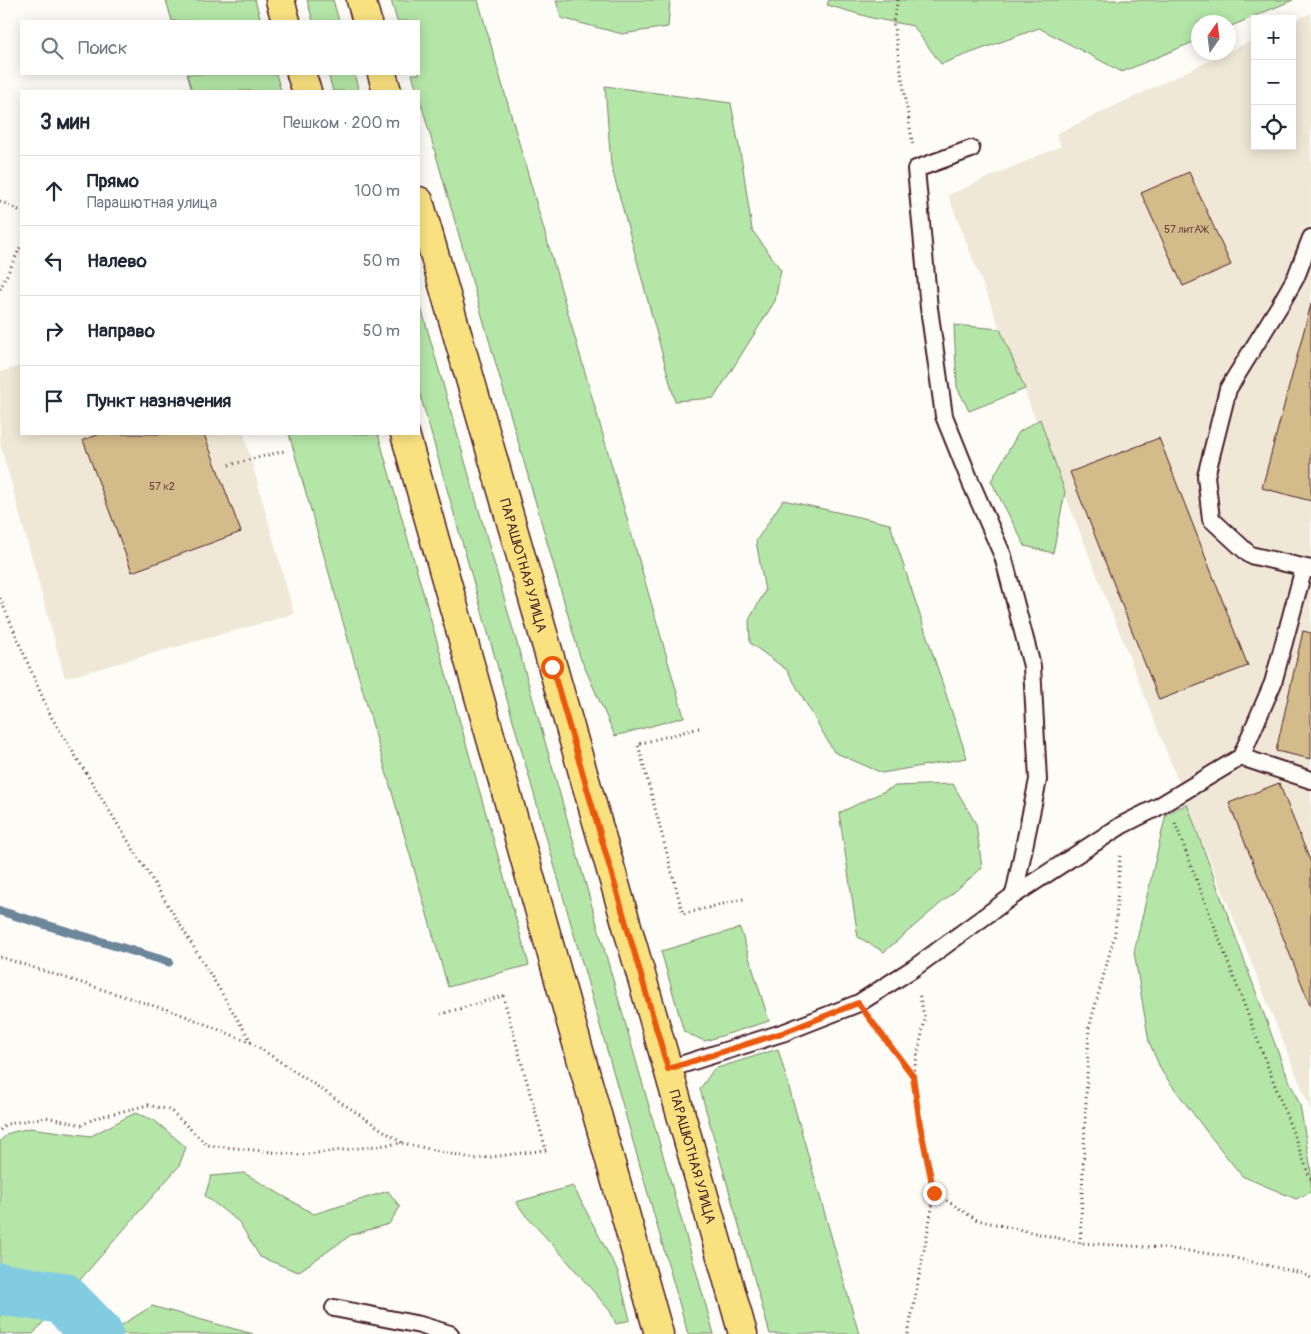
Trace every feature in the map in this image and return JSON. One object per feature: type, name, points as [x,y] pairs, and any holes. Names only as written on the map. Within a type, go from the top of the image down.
[{"type":"main road","points":[[280,0],[286,20]]},
{"type":"main road","points":[[361,0],[367,20]]},
{"type":"main road","points":[[302,75],[306,90]]},
{"type":"main road","points":[[382,75],[387,90]]},
{"type":"main road","name":"ПАРАШЮТНАЯ УЛИЦА","points":[[420,204],[743,1334]]},
{"type":"main road","points":[[405,435],[658,1334]]},
{"type":"lane","points":[[971,150],[916,169],[929,308],[944,416],[971,484],[1003,556],[1032,666],[1038,780],[1014,895]]},
{"type":"lane","points":[[668,1069],[785,1032],[858,1003],[914,968],[1014,895],[1122,825],[1241,757],[1273,683],[1308,568],[1250,554],[1211,519],[1206,476],[1228,390],[1296,277],[1311,238]]},
{"type":"lane","points":[[1241,757],[1311,780]]},
{"type":"lane","points":[[334,1308],[420,1325],[450,1334]]},
{"type":"path","points":[[898,0],[893,21],[916,169]]},
{"type":"path","points":[[0,201],[20,210]]},
{"type":"path","points":[[0,289],[20,248]]},
{"type":"path","points":[[229,465],[284,451]]},
{"type":"path","points":[[0,598],[50,715],[252,1043]]},
{"type":"path","points":[[700,728],[638,744],[683,914],[747,898]]},
{"type":"path","points":[[1167,801],[1311,1180]]},
{"type":"path","points":[[1080,1243],[1089,1028],[1115,934],[1122,825]]},
{"type":"path","points":[[0,957],[183,1015],[252,1043],[402,1143]]},
{"type":"path","points":[[908,1334],[934,1193],[920,1125],[913,1076],[925,1020],[914,968]]},
{"type":"path","points":[[0,1130],[7,1124],[46,1117],[82,1125],[95,1118],[148,1105],[170,1110],[207,1145],[300,1155],[402,1143],[475,1159],[546,1150],[503,996],[441,1014]]},
{"type":"path","points":[[858,1003],[913,1076]]},
{"type":"path","points":[[934,1193],[977,1220],[1080,1243],[1165,1248],[1226,1256],[1301,1273],[1311,1278]]},
{"type":"shaded area","points":[[1311,13],[1311,1111],[1182,791],[948,195],[1061,146],[1056,134],[1211,60],[1236,60],[1236,48],[1251,41],[1251,150],[1296,150],[1296,20]]},
{"type":"shaded area","points":[[20,366],[20,435],[244,435],[294,614],[65,678],[0,443],[0,372]]},
{"type":"green space","points":[[166,0],[255,0],[261,20],[172,20]]},
{"type":"green space","points":[[307,0],[333,0],[339,20],[313,20]]},
{"type":"green space","points":[[391,0],[478,0],[684,717],[615,736],[580,657],[420,99],[420,90],[417,90],[412,75],[420,75],[420,20],[397,20]]},
{"type":"green space","points":[[556,0],[670,0],[668,27],[622,34],[561,18]]},
{"type":"green space","points":[[829,0],[1293,0],[1257,15],[1251,15],[1251,18],[1236,24],[1236,15],[1191,15],[1191,43],[1122,72],[1039,28],[941,64],[913,26],[872,18],[827,5]]},
{"type":"green space","points":[[187,75],[276,75],[281,90],[192,90]]},
{"type":"green space","points":[[328,75],[354,75],[359,90],[333,90]]},
{"type":"green space","points":[[605,86],[731,103],[752,230],[781,270],[775,301],[714,398],[675,401],[611,165]]},
{"type":"green space","points":[[420,304],[714,1334],[688,1334],[420,395]]},
{"type":"green space","points":[[954,325],[1000,329],[1025,389],[969,411],[957,387]]},
{"type":"green space","points":[[1040,419],[1065,492],[1053,553],[1025,546],[991,481],[1019,432]]},
{"type":"green space","points":[[289,435],[378,435],[529,965],[448,987]]},
{"type":"green space","points":[[783,500],[890,524],[967,758],[882,773],[834,752],[787,670],[750,643],[749,620],[765,591],[756,541]]},
{"type":"green space","points":[[953,784],[976,824],[982,868],[884,952],[858,937],[839,813],[895,786]]},
{"type":"green space","points":[[1187,804],[1283,1066],[1300,1105],[1311,1169],[1311,1192],[1296,1199],[1242,1176],[1162,1072],[1149,1042],[1134,952],[1166,814]]},
{"type":"green space","points":[[740,928],[769,1021],[705,1041],[684,1032],[661,951]]},
{"type":"green space","points":[[778,1049],[859,1334],[770,1334],[700,1089],[714,1069]]},
{"type":"green space","points":[[135,1113],[154,1120],[186,1147],[179,1166],[33,1334],[0,1334],[0,1141],[9,1133],[30,1128],[91,1136]]},
{"type":"green space","points":[[244,1173],[314,1214],[388,1191],[400,1207],[389,1224],[351,1235],[298,1272],[260,1257],[239,1222],[205,1196],[211,1176]]},
{"type":"green space","points":[[573,1186],[618,1272],[630,1320],[616,1324],[610,1311],[526,1216],[516,1202]]},
{"type":"green space","points":[[152,1306],[253,1334],[111,1334],[115,1329]]},
{"type":"building","points":[[1189,172],[1231,265],[1183,286],[1141,193]]},
{"type":"building","points":[[1311,304],[1311,501],[1262,488]]},
{"type":"building","points":[[97,435],[204,435],[241,532],[132,572],[83,440]]},
{"type":"building","points":[[1159,438],[1248,666],[1159,700],[1070,472]]},
{"type":"building","points":[[1303,631],[1311,633],[1311,759],[1276,751]]},
{"type":"building","points":[[1279,783],[1311,863],[1311,1007],[1229,803]]},
{"type":"waterway","points":[[0,911],[169,962]]},
{"type":"waterway","points":[[0,1289],[62,1298],[97,1334]]},
{"type":"route","points":[[552,667],[668,1069],[785,1032],[858,1003],[913,1076],[920,1125],[934,1193]]}]
